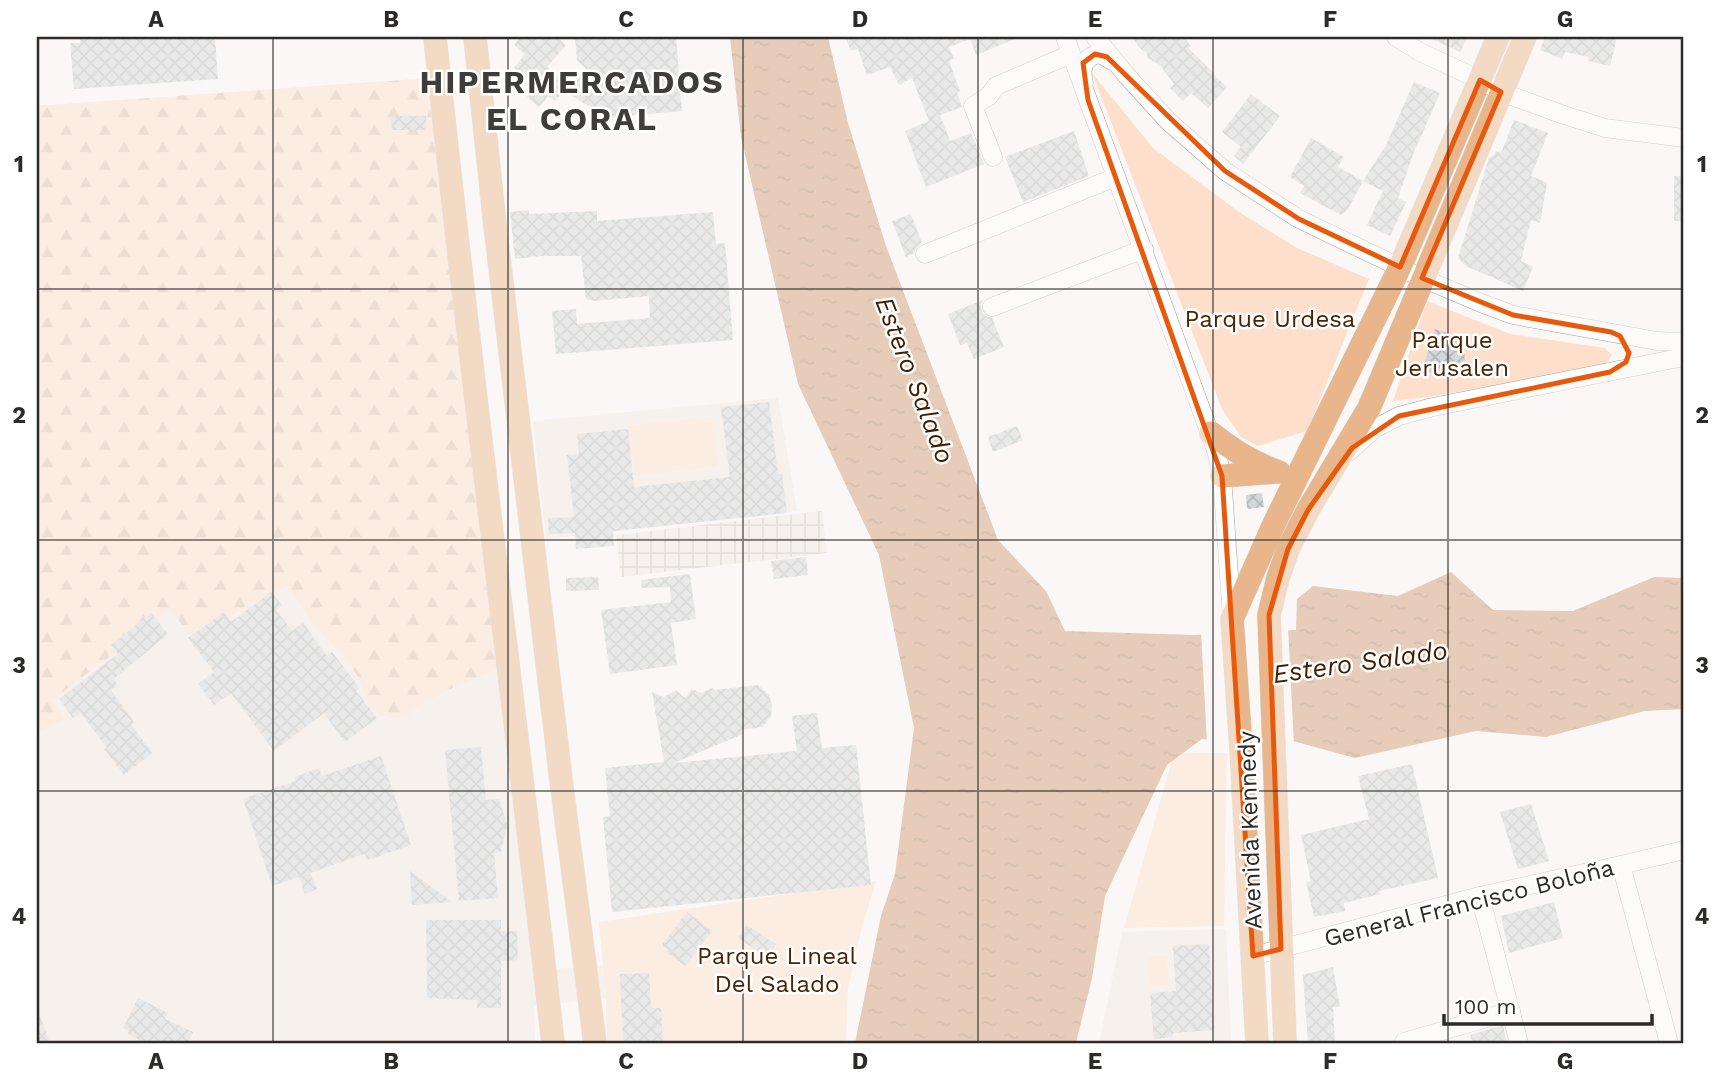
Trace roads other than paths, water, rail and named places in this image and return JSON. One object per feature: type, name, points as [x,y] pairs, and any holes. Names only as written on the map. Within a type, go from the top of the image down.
[{"type":"main road","points":[[435,37],[553,1043]]},
{"type":"main road","points":[[475,37],[561,780],[595,1043]]},
{"type":"main road","points":[[1232,622],[1269,534],[1289,473],[1400,267],[1498,37]]},
{"type":"main road","name":"Avenida Kennedy","points":[[1285,1043],[1269,615],[1288,549],[1369,408],[1525,37]]},
{"type":"main road","points":[[1211,433],[1242,456],[1262,466],[1289,473]]},
{"type":"main road","points":[[1222,476],[1289,473]]},
{"type":"main road","name":"Avenida Kennedy","points":[[1232,622],[1257,1043]]},
{"type":"street","points":[[1095,37],[1168,121],[1225,171],[1299,219],[1422,278],[1513,315],[1657,341],[1684,342]]},
{"type":"street","points":[[1396,37],[1420,52],[1501,92],[1605,128],[1684,138]]},
{"type":"street","points":[[993,157],[973,106],[989,96],[996,86],[1068,45],[1211,433],[1222,476],[1232,622]]},
{"type":"street","points":[[1088,100],[1082,78],[1083,63],[1089,57],[1100,54],[1117,64]]},
{"type":"street","points":[[925,254],[1116,177]]},
{"type":"street","points":[[992,307],[1144,250]]},
{"type":"street","points":[[1610,372],[1619,369],[1626,362],[1629,353],[1627,344],[1620,336],[1611,332]]},
{"type":"street","points":[[1331,474],[1352,448],[1374,429],[1399,416],[1684,357]]},
{"type":"street","name":"General Francisco Boloña","points":[[1253,956],[1480,896],[1684,849]]},
{"type":"street","points":[[1621,865],[1669,1043]]},
{"type":"street","points":[[1480,896],[1519,1043]]},
{"type":"street","points":[[1404,1041],[1510,1011]]},
{"type":"water","name":"Estero Salado","points":[[730,37],[828,37],[848,123],[886,246],[998,540],[1046,591],[1065,631],[1194,635],[1296,630],[1297,599],[1313,586],[1398,596],[1451,572],[1493,610],[1573,611],[1654,577],[1684,578],[1684,709],[1645,711],[1546,737],[1476,731],[1355,758],[1293,741],[1202,739],[1167,765],[1105,896],[1092,978],[1076,1043],[855,1043],[881,916],[895,874],[914,728],[879,555],[798,384],[741,137]]},
{"type":"district","name":"HIPERMERCADOS EL CORAL","points":[[572,100]]},
{"type":"park label","name":"Parque Urdesa","points":[[1270,319]]},
{"type":"park label","name":"Parque Jerusalen","points":[[1452,354]]},
{"type":"park label","name":"Parque Lineal Del Salado","points":[[777,970]]}]
